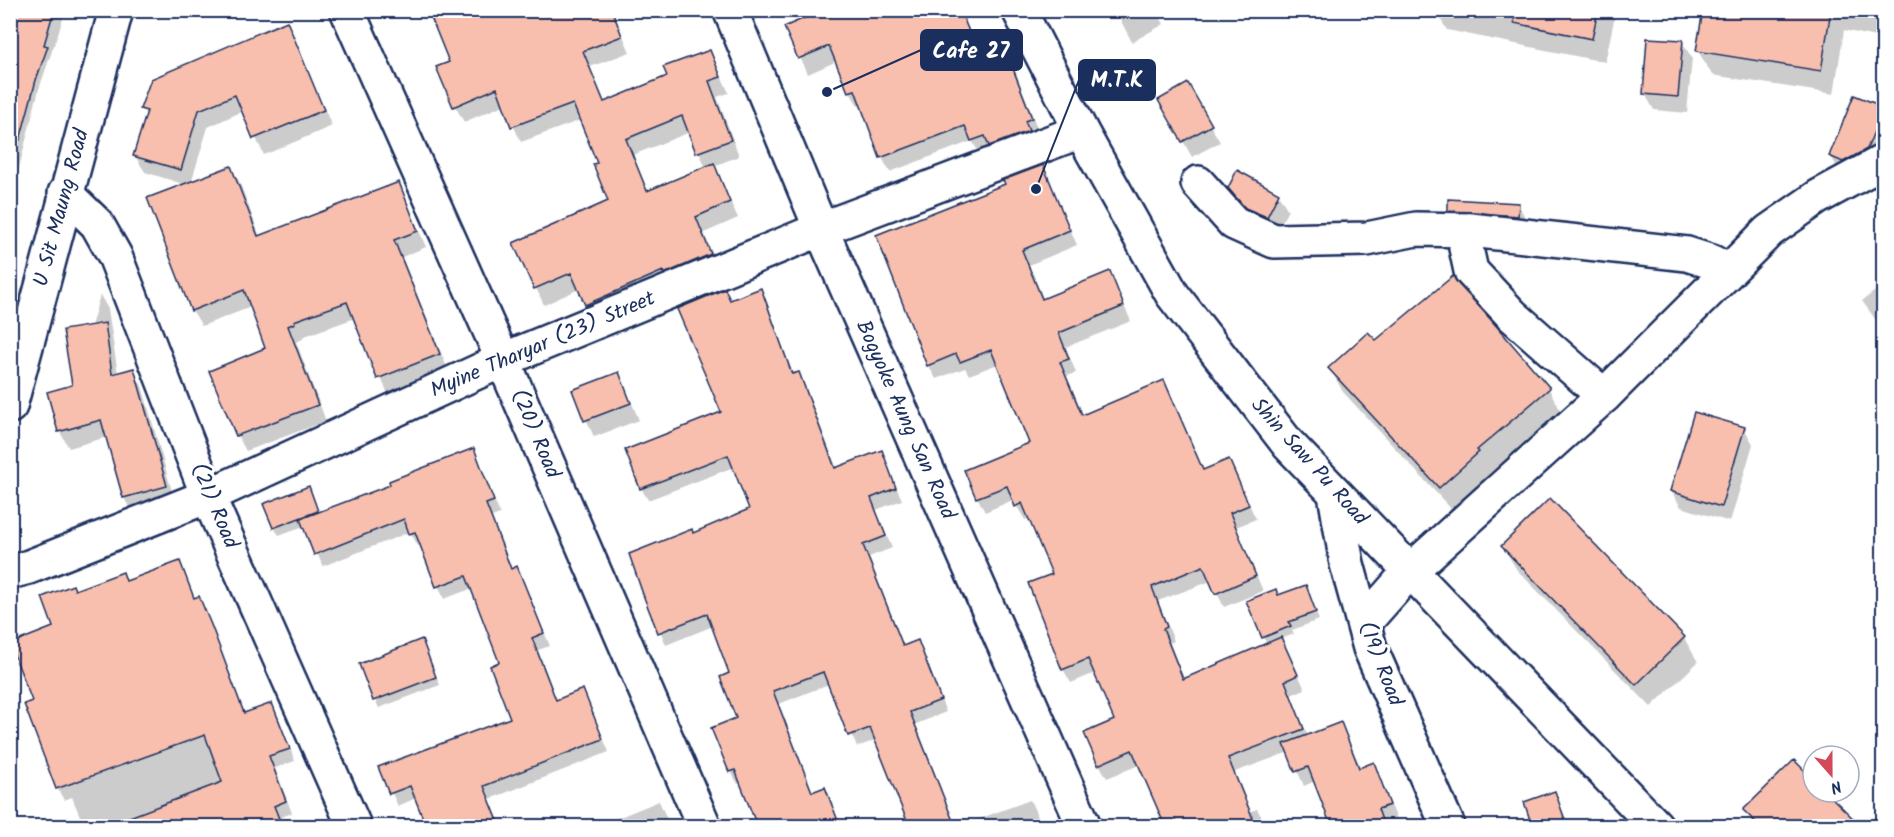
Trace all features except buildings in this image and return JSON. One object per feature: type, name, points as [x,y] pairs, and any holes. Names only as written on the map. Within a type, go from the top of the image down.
[{"type":"street","name":"U Sit Maung Road","points":[[10,406],[116,10]]},
{"type":"street","name":"(20) Road","points":[[347,10],[503,360],[704,826]]},
{"type":"street","name":"Bogyoke Aung San Road","points":[[730,10],[820,229],[1084,826]]},
{"type":"street","name":"Shin Saw Pu Road","points":[[1019,10],[1081,131],[1172,294],[1288,444],[1656,826]]},
{"type":"street","name":"Myine Tharyar (23) Street","points":[[10,572],[29,567],[208,496],[503,360],[820,229],[1081,131]]},
{"type":"street","points":[[1364,623],[1409,572],[1604,396],[1769,231],[1818,197],[1884,161]]},
{"type":"street","points":[[1198,183],[1234,223],[1274,241],[1367,239],[1416,229],[1470,230],[1687,254],[1712,262],[1727,272]]},
{"type":"street","name":"(21) Road","points":[[65,194],[97,224],[116,256],[208,496],[354,826]]},
{"type":"street","points":[[1470,230],[1466,248],[1471,271],[1512,315],[1604,396]]},
{"type":"street","name":"(19) Road","points":[[1335,494],[1347,564],[1370,648],[1448,826]]},
{"type":"place","name":"Cafe 27","points":[[827,92]]},
{"type":"place","name":"M.T.K","points":[[1036,189]]}]
